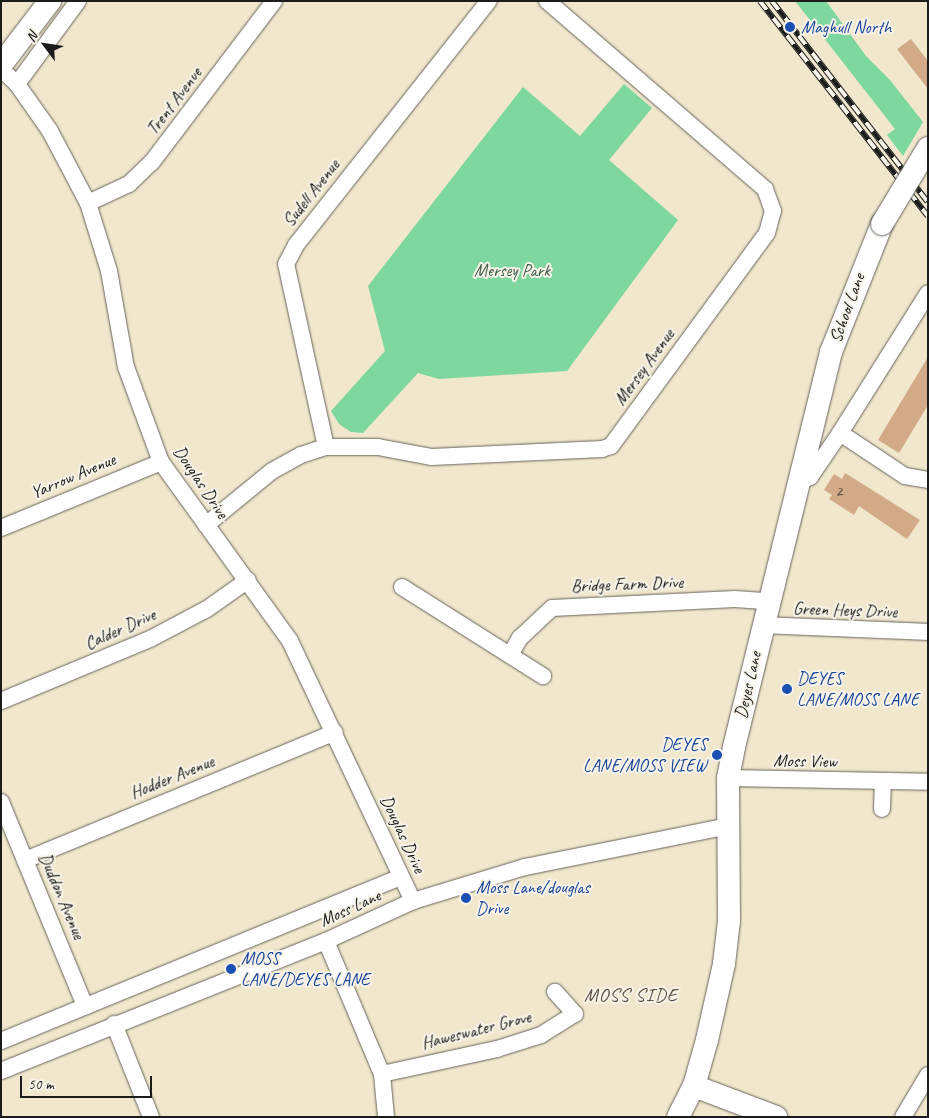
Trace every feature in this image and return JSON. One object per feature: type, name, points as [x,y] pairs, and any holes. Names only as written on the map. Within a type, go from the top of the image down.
[{"type":"street","points":[[1,67],[50,1]]},
{"type":"street","points":[[17,84],[78,1]]},
{"type":"street","name":"Trent Avenue","points":[[88,203],[129,184],[152,162],[274,1]]},
{"type":"street","name":"Sudell Avenue","points":[[326,447],[286,264],[296,245],[489,1]]},
{"type":"street","name":"Mersey Avenue","points":[[206,526],[272,471],[300,455],[326,447],[378,447],[432,457],[602,449],[611,446],[772,224],[773,211],[765,189],[547,1]]},
{"type":"street","name":"Douglas Drive","points":[[1,67],[17,84],[50,131],[88,203],[109,271],[130,382],[161,462],[206,526],[248,580],[290,641],[335,732],[413,901]]},
{"type":"street","name":"School Lane","points":[[798,482],[831,352],[882,224],[928,148]]},
{"type":"street","points":[[798,482],[810,477],[840,433],[928,293]]},
{"type":"street","points":[[840,433],[905,476],[928,480]]},
{"type":"street","name":"Yarrow Avenue","points":[[1,528],[161,462]]},
{"type":"street","name":"Deyes Lane","points":[[678,1117],[694,1086],[724,964],[729,921],[728,778],[767,601],[798,482]]},
{"type":"street","name":"Calder Drive","points":[[1,702],[164,632],[248,580]]},
{"type":"street","points":[[402,587],[543,676]]},
{"type":"street","name":"Bridge Farm Drive","points":[[510,655],[520,638],[552,608],[735,599],[767,601]]},
{"type":"street","name":"Green Heys Drive","points":[[762,625],[928,632]]},
{"type":"street","name":"Hodder Avenue","points":[[25,860],[335,732]]},
{"type":"street","name":"Moss View","points":[[728,778],[928,782]]},
{"type":"street","points":[[882,782],[882,809]]},
{"type":"street","name":"Duddon Avenue","points":[[1,802],[86,1006]]},
{"type":"street","name":"Moss Lane","points":[[1,1071],[114,1024],[326,941],[413,901],[525,867],[729,826]]},
{"type":"street","points":[[1,1041],[400,876]]},
{"type":"street","points":[[326,941],[382,1074],[386,1117]]},
{"type":"street","name":"Haweswater Grove","points":[[382,1074],[497,1049],[541,1035],[575,1014],[555,992]]},
{"type":"street","points":[[114,1024],[151,1117]]},
{"type":"street","points":[[903,1117],[928,1075]]},
{"type":"street","points":[[694,1086],[776,1117]]},
{"type":"green space","points":[[795,1],[826,1],[866,56],[890,80],[923,122],[903,156],[887,135],[895,129]]},
{"type":"green space","name":"Mersey Park","points":[[624,84],[652,108],[609,160],[678,220],[567,371],[439,379],[418,373],[363,433],[351,432],[339,424],[331,411],[385,351],[368,286],[523,87],[580,136]]},
{"type":"building","points":[[911,39],[928,61],[928,89],[897,49]]},
{"type":"building","points":[[928,357],[928,405],[899,453],[878,440]]},
{"type":"building","points":[[845,473],[920,520],[907,539],[859,506],[854,515],[829,499],[832,495],[824,490],[834,474],[842,479]]},
{"type":"railway","points":[[760,1],[928,216]]},
{"type":"railway","points":[[772,1],[928,202]]},
{"type":"place","name":"Maghull North","points":[[790,27]]},
{"type":"place","name":"DEYES LANE/MOSS LANE","points":[[787,689]]},
{"type":"place","name":"DEYES LANE/MOSS VIEW","points":[[717,755]]},
{"type":"place","name":"Moss Lane/douglas Drive","points":[[466,898]]},
{"type":"place","name":"MOSS LANE/DEYES LANE","points":[[231,969]]},
{"type":"district","name":"MOSS SIDE","points":[[631,996]]}]
